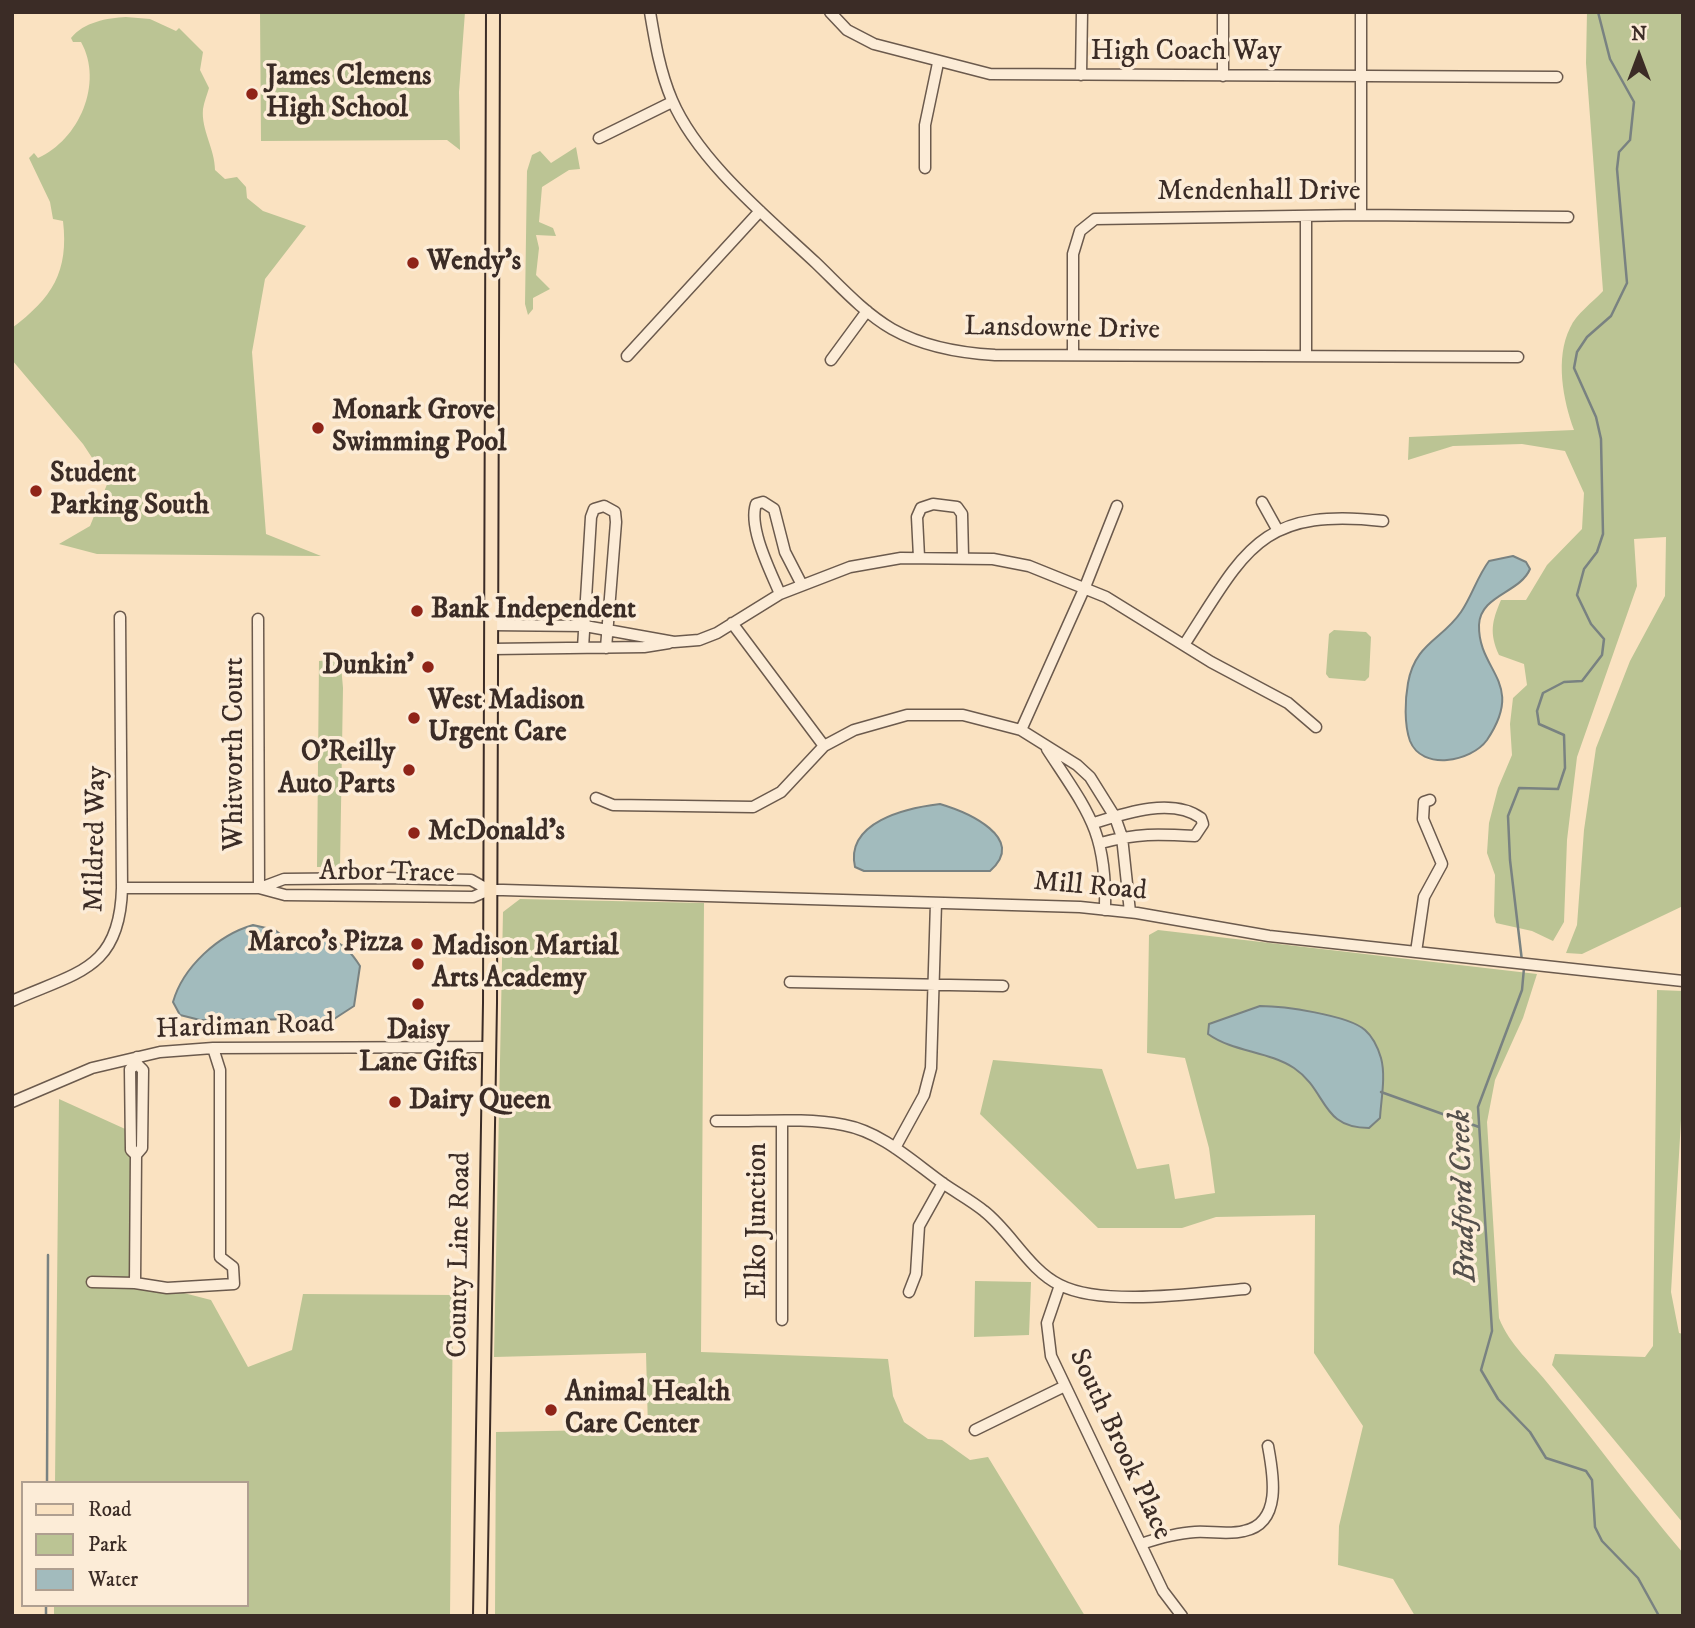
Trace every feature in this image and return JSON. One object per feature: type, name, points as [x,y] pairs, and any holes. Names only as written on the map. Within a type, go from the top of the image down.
[{"type":"main road","name":"County Line Road","points":[[480,1616],[489,1047],[493,12]]},
{"type":"street","name":"Lansdowne Drive","points":[[650,12],[659,60],[672,102],[704,149],[760,211],[867,311],[893,329],[944,349],[995,355],[1518,357]]},
{"type":"street","name":"High Coach Way","points":[[830,12],[847,30],[874,44],[938,63],[989,74],[1557,77]]},
{"type":"street","points":[[1081,75],[1082,12]]},
{"type":"street","points":[[1361,215],[1362,12]]},
{"type":"street","points":[[1223,15],[1223,76]]},
{"type":"street","points":[[925,168],[925,125],[938,63]]},
{"type":"street","points":[[599,138],[672,102]]},
{"type":"street","points":[[627,356],[760,211]]},
{"type":"street","name":"Mendenhall Drive","points":[[1073,355],[1073,254],[1080,231],[1095,219],[1361,215],[1568,217]]},
{"type":"street","points":[[1306,216],[1306,356]]},
{"type":"street","points":[[831,360],[867,311]]},
{"type":"street","points":[[780,594],[763,554],[753,512],[756,504],[763,502],[774,509],[785,552],[802,585]]},
{"type":"street","points":[[1262,502],[1278,529]]},
{"type":"street","points":[[919,557],[917,517],[921,508],[933,504],[957,507],[962,514],[962,557]]},
{"type":"street","points":[[583,648],[591,517],[594,509],[604,506],[615,512],[617,522],[606,648]]},
{"type":"street","points":[[1021,730],[1085,587],[1117,506]]},
{"type":"street","points":[[1184,645],[1245,553],[1278,529],[1316,519],[1383,521]]},
{"type":"street","points":[[492,649],[644,648],[699,640],[780,594],[850,567],[919,557],[962,557],[1029,566],[1085,587],[1137,613],[1184,645],[1288,703],[1316,727]]},
{"type":"street","name":"Mildred Way","points":[[12,1001],[82,970],[110,947],[121,911],[120,617]]},
{"type":"street","name":"Whitworth Court","points":[[258,619],[259,888]]},
{"type":"street","points":[[732,623],[824,746]]},
{"type":"street","points":[[492,625],[585,626],[674,642]]},
{"type":"street","points":[[596,798],[612,805],[753,807],[780,792],[824,746],[864,726],[931,712],[962,715],[1021,730],[1077,765],[1090,777],[1115,817],[1122,837],[1130,912]]},
{"type":"street","points":[[1045,746],[1094,823],[1101,843],[1105,910]]},
{"type":"street","points":[[1416,952],[1424,897],[1442,864],[1423,818],[1424,802],[1430,800]]},
{"type":"street","points":[[1094,823],[1143,810],[1169,809],[1196,815],[1203,824],[1195,836],[1160,832],[1101,843]]},
{"type":"street","name":"Arbor Trace","points":[[259,888],[284,879],[386,878],[471,880],[489,890]]},
{"type":"street","name":"Arbor Trace","points":[[122,888],[259,888],[285,895],[473,897],[489,890]]},
{"type":"street","name":"Mill Road","points":[[489,890],[1105,910],[1269,936],[1683,981]]},
{"type":"street","points":[[895,1148],[927,1085],[932,1055],[936,903]]},
{"type":"street","points":[[790,982],[1003,986]]},
{"type":"street","name":"Hardiman Road","points":[[12,1102],[92,1068],[213,1048],[489,1047]]},
{"type":"street","points":[[92,1282],[135,1283],[167,1288],[234,1284],[233,1267],[220,1257],[220,1070],[213,1048]]},
{"type":"street","points":[[220,1070],[229,1048]]},
{"type":"street","points":[[135,1283],[136,1155],[131,1150],[130,1069],[137,1060]]},
{"type":"street","points":[[716,1121],[846,1125],[873,1134],[984,1211],[1039,1269],[1060,1285],[1088,1293],[1117,1295],[1171,1296],[1245,1289]]},
{"type":"street","name":"Elko Junction","points":[[782,1122],[782,1320]]},
{"type":"street","points":[[909,1292],[916,1274],[919,1226],[943,1183]]},
{"type":"street","name":"South Brook Place","points":[[1060,1285],[1047,1323],[1047,1340],[1065,1386],[1163,1591],[1182,1616]]},
{"type":"street","points":[[975,1430],[1065,1386]]},
{"type":"street","points":[[1141,1544],[1191,1532],[1245,1531],[1256,1526],[1270,1507],[1273,1495],[1268,1446]]},
{"type":"green space","points":[[260,12],[465,12],[459,92],[460,150],[447,140],[261,141]]},
{"type":"green space","points":[[1587,12],[1683,12],[1683,906],[1582,954],[1566,953],[1577,925],[1584,830],[1596,748],[1630,661],[1665,596],[1666,537],[1634,539],[1637,586],[1577,757],[1567,840],[1564,922],[1553,941],[1532,931],[1496,923],[1494,916],[1495,875],[1487,853],[1489,823],[1498,788],[1512,755],[1510,724],[1513,698],[1527,685],[1524,664],[1499,655],[1493,627],[1501,600],[1526,600],[1547,565],[1582,529],[1584,493],[1565,451],[1522,444],[1453,446],[1408,460],[1409,437],[1574,430],[1562,379],[1565,340],[1580,313],[1603,291],[1586,63]]},
{"type":"green space","points":[[126,17],[150,19],[176,31],[179,28],[203,52],[200,70],[209,88],[203,106],[203,117],[215,170],[225,179],[237,177],[246,187],[247,198],[263,211],[306,226],[265,279],[252,352],[266,534],[321,556],[97,554],[59,544],[90,526],[108,482],[83,444],[12,360],[12,328],[38,306],[47,294],[55,282],[63,255],[63,221],[53,219],[50,202],[29,158],[34,153],[38,158],[53,150],[76,124],[84,109],[90,75],[87,58],[81,42],[73,42],[71,38],[89,25]]},
{"type":"green space","points":[[576,147],[580,169],[569,170],[542,187],[539,222],[553,228],[556,236],[536,235],[539,248],[536,275],[550,289],[533,298],[533,309],[528,315],[525,304],[527,171],[532,155],[540,151],[551,163]]},
{"type":"green space","points":[[1334,630],[1366,632],[1371,637],[1369,677],[1365,681],[1329,678],[1326,674],[1329,634]]},
{"type":"green space","points":[[330,660],[341,665],[343,688],[340,867],[317,867],[319,661]]},
{"type":"green space","points":[[520,899],[704,903],[701,1352],[888,1359],[893,1396],[904,1422],[928,1439],[942,1440],[970,1460],[988,1457],[1085,1616],[495,1616],[496,1432],[648,1429],[646,1353],[494,1357],[503,912]]},
{"type":"green space","points":[[1158,930],[1537,974],[1523,1018],[1495,1080],[1487,1122],[1499,1318],[1515,1346],[1683,1553],[1683,1616],[1415,1616],[1393,1579],[1338,1565],[1339,1526],[1363,1426],[1314,1353],[1315,1215],[1216,1217],[1182,1228],[1098,1228],[980,1114],[993,1060],[1102,1069],[1137,1169],[1169,1164],[1175,1199],[1215,1193],[1209,1148],[1185,1058],[1147,1053],[1149,935]]},
{"type":"green space","points":[[1657,990],[1683,991],[1683,1086],[1671,1292],[1679,1333],[1683,1334],[1683,1523],[1552,1365],[1555,1354],[1645,1357],[1653,1346]]},
{"type":"green space","points":[[59,1099],[134,1133],[137,1281],[211,1300],[248,1367],[292,1350],[303,1294],[453,1295],[450,1616],[54,1616],[54,1607],[248,1607],[248,1481],[55,1481]]},
{"type":"green space","points":[[975,1281],[1031,1282],[1029,1335],[974,1337]]},
{"type":"water","points":[[1513,556],[1526,562],[1530,569],[1518,584],[1486,607],[1479,625],[1485,655],[1501,691],[1502,704],[1498,720],[1487,740],[1470,754],[1447,760],[1425,757],[1410,741],[1407,727],[1406,697],[1412,670],[1423,650],[1461,612],[1489,561]]},
{"type":"water","points":[[940,804],[978,820],[998,837],[1002,848],[1000,859],[990,871],[864,871],[855,867],[854,852],[859,839],[869,828],[896,814]]},
{"type":"water","points":[[253,925],[275,930],[300,950],[327,940],[341,945],[360,966],[354,1006],[334,1019],[200,1020],[180,1015],[173,1002],[193,965],[227,936]]},
{"type":"water","points":[[1260,1006],[1330,1016],[1365,1030],[1381,1058],[1383,1080],[1380,1118],[1369,1128],[1341,1122],[1326,1107],[1305,1077],[1294,1068],[1273,1058],[1228,1045],[1208,1034],[1209,1024]]},
{"type":"waterway","name":"Bradford Creek","points":[[1522,961],[1510,860],[1508,816],[1519,788],[1558,789],[1565,768],[1564,735],[1539,724],[1537,711],[1543,693],[1564,682],[1582,681],[1602,655],[1604,639],[1591,624],[1577,595],[1584,569],[1597,552],[1603,534],[1601,439],[1596,417],[1574,368],[1577,352],[1587,337],[1611,316],[1627,283],[1617,169],[1619,152],[1630,140],[1634,102],[1610,59],[1598,12]]},
{"type":"waterway","name":"Bradford Creek","points":[[1524,968],[1522,990],[1478,1107],[1492,1331],[1481,1370],[1498,1399],[1530,1432],[1546,1458],[1586,1471],[1592,1480],[1595,1527],[1602,1541],[1638,1578],[1659,1616]]},
{"type":"waterway","points":[[1381,1092],[1479,1127]]},
{"type":"waterway","points":[[47,1481],[48,1255]]},
{"type":"waterway","points":[[46,1607],[46,1616]]},
{"type":"place","name":"James Clemens High School","points":[[252,94]]},
{"type":"place","name":"Wendy's","points":[[413,263]]},
{"type":"place","name":"Monark Grove Swimming Pool","points":[[318,428]]},
{"type":"place","name":"Student Parking South","points":[[36,491]]},
{"type":"place","name":"Bank Independent","points":[[417,611]]},
{"type":"place","name":"Dunkin'","points":[[428,667]]},
{"type":"place","name":"West Madison Urgent Care","points":[[414,718]]},
{"type":"place","name":"O'Reilly Auto Parts","points":[[409,770]]},
{"type":"place","name":"McDonald's","points":[[414,833]]},
{"type":"place","name":"Marco's Pizza","points":[[417,944]]},
{"type":"place","name":"Madison Martial Arts Academy","points":[[418,964]]},
{"type":"place","name":"Daisy Lane Gifts","points":[[418,1004]]},
{"type":"place","name":"Dairy Queen","points":[[395,1102]]},
{"type":"place","name":"Animal Health Care Center","points":[[551,1410]]}]
